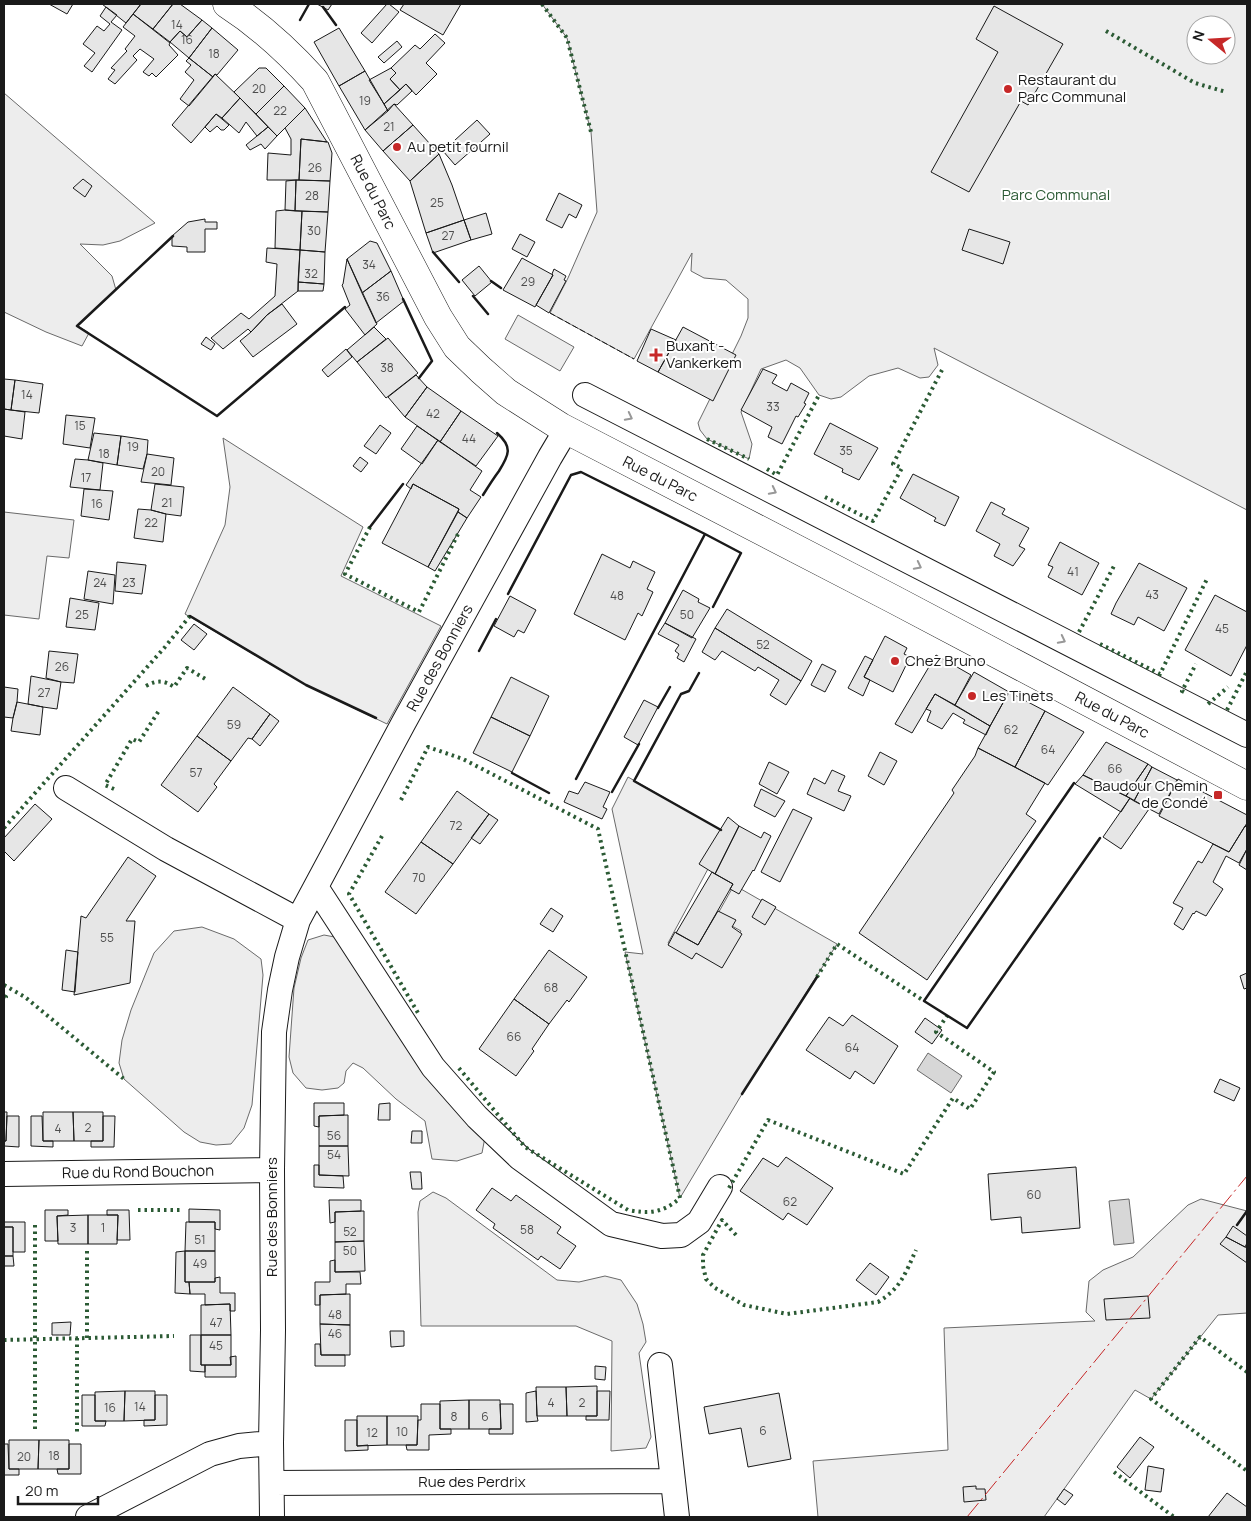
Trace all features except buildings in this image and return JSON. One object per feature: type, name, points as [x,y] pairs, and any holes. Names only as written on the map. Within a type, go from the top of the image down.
[{"type":"street","name":"Rue du Parc","points":[[227,4],[274,38],[315,81],[438,317],[457,347],[506,392],[566,430],[893,599],[1247,786]]},
{"type":"street","points":[[585,395],[1247,735]]},
{"type":"street","name":"Rue des Bonniers","points":[[272,1517],[274,1032],[280,990],[298,920],[545,465],[566,430]]},
{"type":"street","points":[[66,788],[166,849],[298,920]]},
{"type":"street","points":[[316,887],[432,1067],[478,1117],[520,1158],[611,1224],[662,1236],[681,1235],[699,1222],[720,1187]]},
{"type":"street","name":"Rue du Rond Bouchon","points":[[4,1174],[272,1170]]},
{"type":"street","points":[[660,1365],[677,1517]]},
{"type":"street","points":[[88,1517],[210,1454],[239,1446],[271,1443]]},
{"type":"street","name":"Rue des Perdrix","points":[[272,1483],[673,1482]]},
{"type":"shaded area","name":"Parc Communal","points":[[542,4],[1247,4],[1247,510],[934,348],[938,365],[929,377],[920,378],[898,368],[869,376],[841,397],[831,399],[819,395],[800,368],[786,360],[761,369],[741,412],[752,444],[749,459],[707,439],[700,430],[698,423],[748,318],[748,299],[726,280],[704,278],[691,271],[692,253],[634,359],[550,313],[568,278],[597,212],[591,132],[567,38]]},
{"type":"shaded area","points":[[4,93],[155,223],[120,241],[103,245],[80,244],[112,276],[116,290],[78,326],[89,333],[82,346],[46,332],[4,312]]},
{"type":"shaded area","points":[[518,315],[574,347],[560,371],[505,339]]},
{"type":"shaded area","points":[[223,438],[363,527],[341,576],[441,626],[387,724],[306,685],[185,614],[225,525],[230,487]]},
{"type":"shaded area","points":[[4,512],[74,520],[69,558],[47,556],[39,619],[4,615]]},
{"type":"shaded area","points":[[628,777],[721,830],[709,867],[668,943],[692,957],[695,952],[721,966],[741,931],[716,917],[734,885],[837,944],[742,1094],[680,1198],[625,952],[643,954],[612,809]]},
{"type":"shaded area","points":[[202,927],[234,939],[261,959],[263,975],[252,1105],[244,1128],[231,1144],[216,1145],[200,1142],[184,1132],[124,1079],[119,1063],[122,1040],[131,1010],[154,953],[174,931]]},
{"type":"shaded area","points":[[324,935],[340,938],[485,1137],[482,1153],[457,1161],[432,1159],[425,1121],[396,1099],[363,1068],[353,1063],[346,1071],[344,1083],[338,1088],[322,1090],[306,1088],[293,1073],[289,1057],[294,988],[301,958],[308,940]]},
{"type":"shaded area","points":[[928,1053],[962,1076],[951,1093],[917,1070]]},
{"type":"shaded area","points":[[433,1192],[446,1198],[557,1280],[579,1282],[605,1276],[621,1280],[637,1304],[646,1342],[639,1353],[651,1437],[646,1448],[611,1451],[612,1341],[576,1326],[421,1326],[418,1212],[420,1201]]},
{"type":"shaded area","points":[[1129,1199],[1134,1243],[1114,1245],[1109,1201]]},
{"type":"shaded area","points":[[1201,1199],[1247,1211],[1247,1313],[1218,1315],[1151,1399],[1135,1390],[1044,1517],[818,1517],[813,1461],[948,1450],[944,1328],[1095,1321],[1086,1312],[1089,1281],[1103,1270],[1133,1257],[1188,1205]]},
{"type":"hedge","points":[[542,4],[567,38],[591,132]]},
{"type":"hedge","points":[[1106,31],[1195,83],[1226,92]]},
{"type":"hedge","points":[[825,497],[873,521],[902,468],[893,464],[942,370]]},
{"type":"hedge","points":[[767,469],[777,475],[819,395]]},
{"type":"hedge","points":[[707,439],[749,459]]},
{"type":"hedge","points":[[370,527],[345,574],[419,612],[459,532]]},
{"type":"hedge","points":[[1079,632],[1114,566]]},
{"type":"hedge","points":[[1100,644],[1160,674],[1207,579]]},
{"type":"hedge","points":[[4,828],[165,647],[190,616]]},
{"type":"hedge","points":[[1184,692],[1182,691],[1196,664]]},
{"type":"hedge","points":[[146,686],[160,682],[174,687],[187,668],[207,680]]},
{"type":"hedge","points":[[1227,710],[1247,671]]},
{"type":"hedge","points":[[1208,704],[1228,687]]},
{"type":"hedge","points":[[114,789],[105,785],[132,739],[139,742],[160,709]]},
{"type":"hedge","points":[[401,800],[428,747],[463,759],[598,829],[680,1198],[668,1207],[656,1211],[628,1210],[525,1147],[458,1067]]},
{"type":"hedge","points":[[382,836],[349,894],[418,1013]]},
{"type":"hedge","points":[[817,977],[837,944],[924,1001]]},
{"type":"hedge","points":[[4,985],[25,997],[124,1079]]},
{"type":"hedge","points":[[4,996],[6,997],[4,1000]]},
{"type":"hedge","points":[[729,1188],[768,1120],[904,1174],[953,1098],[970,1109],[994,1072],[936,1032],[947,1016]]},
{"type":"hedge","points":[[138,1210],[183,1210]]},
{"type":"hedge","points":[[736,1235],[722,1220],[703,1255],[706,1279],[715,1288],[744,1305],[787,1314],[878,1302],[897,1286],[916,1250]]},
{"type":"hedge","points":[[35,1225],[35,1433]]},
{"type":"hedge","points":[[87,1249],[87,1338]]},
{"type":"hedge","points":[[4,1340],[174,1336]]},
{"type":"hedge","points":[[1247,1372],[1200,1337],[1151,1399],[1247,1471]]},
{"type":"hedge","points":[[77,1338],[77,1433]]},
{"type":"hedge","points":[[1114,1472],[1174,1517]]},
{"type":"fence","points":[[550,313],[634,359]]},
{"type":"wall","points":[[300,20],[309,4]]},
{"type":"wall","points":[[323,7],[336,25]]},
{"type":"wall","points":[[173,236],[77,326],[217,416],[345,307]]},
{"type":"wall","points":[[433,252],[459,282]]},
{"type":"wall","points":[[491,281],[501,288]]},
{"type":"wall","points":[[473,296],[488,314]]},
{"type":"wall","points":[[403,299],[432,361],[419,378]]},
{"type":"wall","points":[[483,495],[507,456],[507,447],[497,433]]},
{"type":"wall","points":[[508,594],[571,475],[581,472],[705,534],[576,779]]},
{"type":"wall","points":[[370,527],[403,484]]},
{"type":"wall","points":[[705,534],[741,553],[713,607]]},
{"type":"wall","points":[[190,616],[306,685],[376,718]]},
{"type":"wall","points":[[479,651],[496,619]]},
{"type":"wall","points":[[699,673],[689,691],[681,694],[634,781],[721,830]]},
{"type":"wall","points":[[658,708],[670,687]]},
{"type":"wall","points":[[612,792],[639,744]]},
{"type":"wall","points":[[512,773],[549,793]]},
{"type":"wall","points":[[1074,783],[924,1001],[967,1028],[1100,838]]},
{"type":"wall","points":[[742,1094],[817,977]]},
{"type":"wall","points":[[1237,1225],[1247,1211]]},
{"type":"power","points":[[967,1517],[1247,1176]]},
{"type":"place","name":"Restaurant du Parc Communal","points":[[1008,89]]},
{"type":"place","name":"Au petit fournil","points":[[397,147]]},
{"type":"place","name":"Buxant - Vankerkem","points":[[656,355]]},
{"type":"place","name":"Chez Bruno","points":[[895,661]]},
{"type":"place","name":"Les Tinets","points":[[972,696]]},
{"type":"place","name":"Baudour Chemin de Condé","points":[[1218,795]]}]
